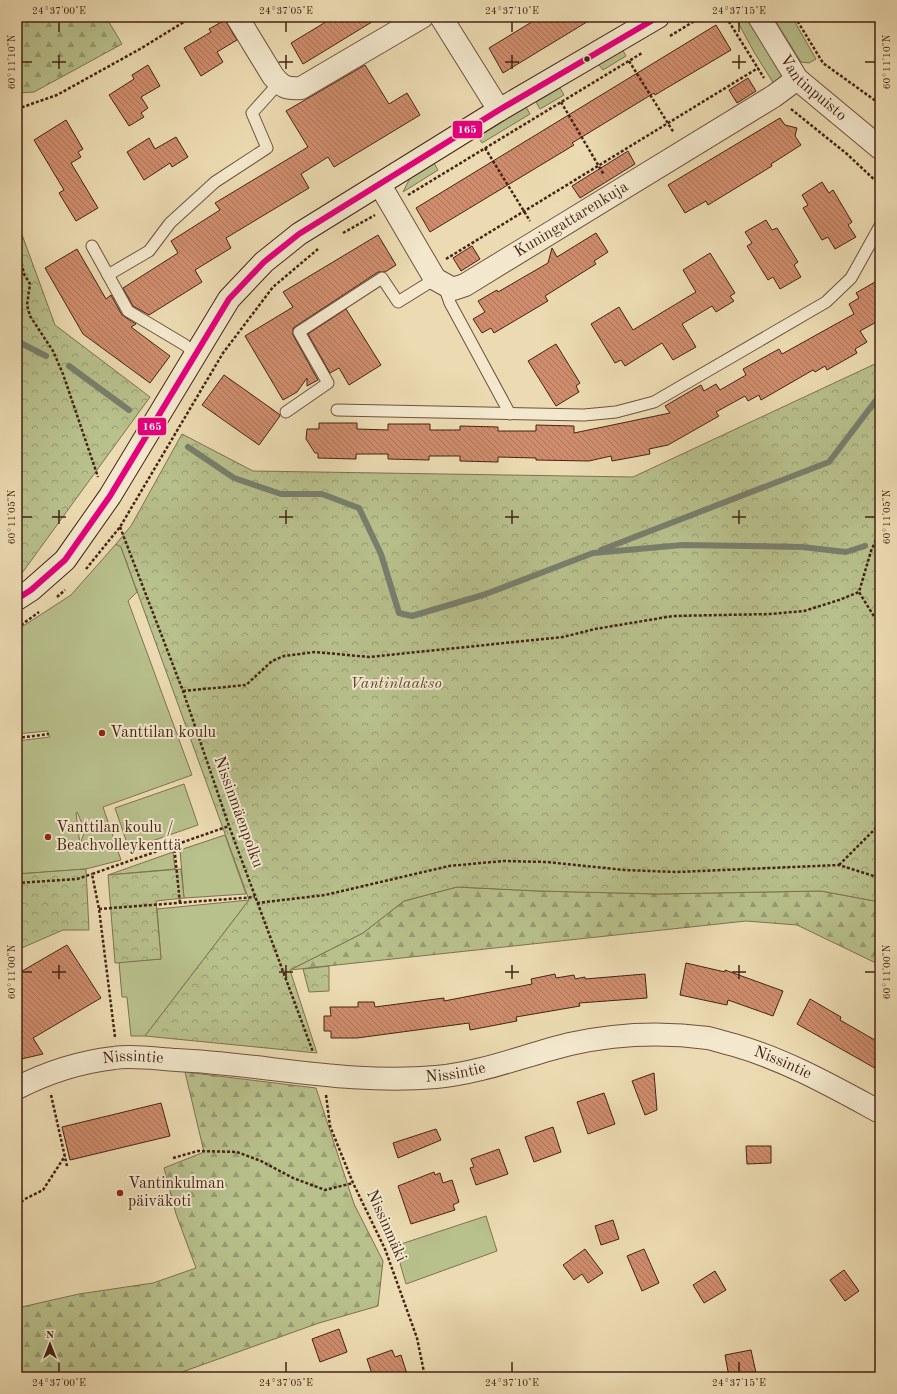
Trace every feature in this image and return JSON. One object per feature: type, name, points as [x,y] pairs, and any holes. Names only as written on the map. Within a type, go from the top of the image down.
[{"type":"street","points":[[237,17],[273,76],[279,83],[288,89],[301,88],[422,17]]},
{"type":"street","points":[[441,17],[499,110]]},
{"type":"street","points":[[17,599],[31,590],[69,554],[102,508],[228,299],[264,262],[299,234],[499,110],[658,17]]},
{"type":"street","name":"Vantinpuisto","points":[[759,17],[797,79],[880,148]]},
{"type":"street","name":"Kuningattarenkuja","points":[[436,277],[453,289],[465,285],[774,96],[797,79]]},
{"type":"street","points":[[380,185],[436,277]]},
{"type":"street","name":"Nissintie","points":[[17,1088],[73,1065],[117,1057],[202,1061],[320,1082],[437,1077],[464,1074],[506,1064],[571,1044],[623,1036],[671,1035],[710,1038],[760,1053],[797,1068],[880,1112]]},
{"type":"lane","points":[[108,275],[149,251],[170,223],[215,182],[267,148],[252,113],[279,83]]},
{"type":"lane","points":[[337,410],[412,410],[584,415],[616,412],[654,402],[826,302],[851,278],[880,226]]},
{"type":"lane","points":[[92,246],[128,311],[185,345],[195,354]]},
{"type":"lane","points":[[286,412],[328,383],[299,332],[382,278],[398,302],[436,277],[510,414]]},
{"type":"path","points":[[17,109],[57,95],[140,49],[192,17]]},
{"type":"path","points":[[795,17],[823,62],[880,104]]},
{"type":"path","points":[[629,61],[685,150]]},
{"type":"path","points":[[436,277],[524,212],[758,68]]},
{"type":"path","points":[[560,102],[614,193]]},
{"type":"path","points":[[485,148],[540,239]]},
{"type":"path","points":[[17,244],[24,274],[30,284],[27,305],[30,316],[53,351],[63,374],[99,479]]},
{"type":"path","name":"Nissinmäenpolku","points":[[120,527],[183,691],[229,826],[316,1059],[320,1082]]},
{"type":"path","points":[[880,531],[871,551],[859,592],[875,618],[880,622]]},
{"type":"path","points":[[183,691],[246,684],[272,661],[284,656],[315,652],[369,657],[563,637],[595,629],[673,616],[770,614],[804,611],[840,600],[859,592]]},
{"type":"path","points":[[17,738],[49,734]]},
{"type":"path","points":[[839,865],[880,824]]},
{"type":"path","points":[[17,883],[77,879],[229,826]]},
{"type":"path","points":[[174,845],[180,903]]},
{"type":"path","points":[[257,903],[325,895],[449,866],[503,861],[547,862],[624,870],[677,872],[839,865],[880,878]]},
{"type":"path","points":[[92,874],[99,909],[117,1057]]},
{"type":"path","points":[[99,909],[255,897]]},
{"type":"path","name":"Nissinmäki","points":[[320,1082],[330,1126],[353,1183],[385,1249],[417,1338],[425,1377]]},
{"type":"path","points":[[50,1089],[67,1166]]},
{"type":"path","points":[[173,1158],[198,1151],[237,1152],[262,1161],[293,1178],[325,1190],[353,1183]]},
{"type":"path","points":[[17,1205],[43,1190],[65,1156]]},
{"type":"green space","points":[[17,17],[106,17],[122,44],[34,92],[17,93]]},
{"type":"green space","points":[[735,17],[752,17],[783,73],[782,81],[774,84]]},
{"type":"green space","points":[[773,17],[792,17],[816,59],[809,63],[801,62]]},
{"type":"green space","points":[[622,49],[626,56],[603,70],[598,64]]},
{"type":"green space","points":[[560,88],[564,95],[540,109],[536,102]]},
{"type":"green space","points":[[526,107],[530,114],[482,143],[478,137]]},
{"type":"green space","points":[[434,163],[438,170],[403,192],[410,178]]},
{"type":"green space","points":[[17,221],[55,325],[150,397],[17,580]]},
{"type":"green space","name":"Vantinlaakso","points":[[880,360],[880,902],[821,891],[659,894],[457,887],[404,901],[363,933],[290,970],[317,1053],[145,1036],[249,900],[121,547],[116,544],[131,526],[182,434],[253,471],[633,477],[877,363]]},
{"type":"green space","points":[[116,544],[121,547],[137,592],[128,601],[192,775],[103,807],[121,860],[86,869],[17,874],[17,741],[50,737],[47,731],[17,734],[17,630],[71,595]],"holes":[[[77,812],[85,831],[80,844]]]},
{"type":"green space","points":[[184,784],[198,825],[129,849],[115,808]]},
{"type":"green space","points":[[225,835],[246,894],[184,898],[180,850]]},
{"type":"green space","points":[[173,852],[175,869],[108,875]]},
{"type":"green space","points":[[86,869],[89,930],[63,930],[17,950],[17,874]]},
{"type":"green space","points":[[181,869],[184,898],[156,901],[161,959],[115,963],[108,875]]},
{"type":"green space","points":[[457,887],[659,894],[821,891],[880,902],[880,965],[797,925],[746,921],[290,970],[363,933],[404,901]]},
{"type":"green space","points":[[249,900],[145,1036],[131,1036],[127,997],[122,997],[119,962],[161,959],[157,909]]},
{"type":"green space","points":[[329,966],[329,991],[309,992],[303,969]]},
{"type":"green space","points":[[185,1072],[316,1088],[354,1204],[383,1261],[378,1306],[319,1323],[168,1377],[17,1377],[17,1308],[79,1294],[153,1283],[196,1268],[176,1214],[164,1168],[204,1152]]},
{"type":"green space","points":[[486,1216],[497,1251],[406,1284],[395,1246]]},
{"type":"building","points":[[334,17],[380,17],[303,64],[291,43]]},
{"type":"building","points":[[540,17],[595,17],[503,73],[489,48]]},
{"type":"building","points":[[225,20],[237,40],[217,52],[223,62],[201,76],[184,48],[211,32],[209,29]]},
{"type":"building","points":[[716,25],[731,50],[655,95],[654,93],[572,143],[574,145],[430,232],[416,208]]},
{"type":"building","points":[[148,65],[160,86],[141,97],[148,108],[141,113],[144,117],[129,126],[109,95],[134,79],[132,75]]},
{"type":"building","points":[[365,65],[389,104],[407,93],[420,115],[334,167],[328,157],[301,174],[309,188],[226,238],[231,248],[195,270],[202,282],[149,315],[133,306],[123,288],[178,253],[171,241],[220,210],[215,203],[308,147],[286,111]]},
{"type":"building","points":[[748,78],[756,91],[737,103],[729,90]]},
{"type":"building","points":[[780,118],[785,125],[797,128],[795,136],[801,145],[771,164],[772,166],[708,205],[706,201],[685,213],[668,185]]},
{"type":"building","points":[[66,120],[83,149],[78,152],[81,157],[71,163],[98,208],[76,221],[59,193],[64,190],[34,140]]},
{"type":"building","points":[[176,137],[188,157],[172,167],[170,163],[144,180],[127,152],[149,138],[155,149]]},
{"type":"building","points":[[628,151],[635,164],[580,198],[572,186]]},
{"type":"building","points":[[822,182],[829,193],[833,190],[852,222],[848,225],[856,237],[835,249],[828,237],[822,240],[803,208],[808,205],[802,195]]},
{"type":"building","points":[[766,220],[772,230],[777,228],[798,262],[794,265],[801,277],[780,289],[773,277],[768,280],[747,246],[752,243],[745,232]]},
{"type":"building","points":[[596,233],[608,252],[594,261],[596,264],[545,296],[548,301],[494,333],[491,328],[482,333],[473,319],[485,312],[478,301],[497,290],[498,292],[548,263],[552,248],[557,257]]},
{"type":"building","points":[[378,235],[396,265],[385,272],[378,272],[293,328],[293,335],[318,380],[307,386],[307,378],[297,392],[283,400],[245,336],[293,307],[283,292]]},
{"type":"building","points":[[472,246],[480,259],[461,271],[453,258]]},
{"type":"building","points":[[77,249],[106,299],[111,295],[122,315],[136,324],[131,327],[170,356],[150,383],[83,334],[45,268]]},
{"type":"building","points":[[710,253],[735,293],[730,296],[734,301],[716,312],[712,306],[682,324],[696,347],[673,360],[662,343],[625,366],[621,360],[615,363],[591,324],[619,307],[633,330],[696,292],[683,270]]},
{"type":"building","points":[[880,279],[880,320],[860,331],[867,342],[855,349],[857,353],[827,370],[825,366],[815,372],[813,370],[761,400],[759,395],[748,401],[745,396],[716,412],[719,416],[668,445],[649,449],[650,454],[612,461],[611,456],[589,461],[536,460],[536,458],[498,457],[498,462],[460,461],[460,456],[429,456],[429,460],[388,459],[388,454],[356,454],[356,459],[318,458],[318,453],[315,453],[306,439],[307,429],[319,429],[319,423],[357,423],[357,429],[388,430],[388,424],[430,424],[430,430],[460,430],[460,426],[498,427],[498,431],[536,431],[536,425],[574,426],[574,433],[670,413],[665,406],[701,385],[704,391],[716,384],[720,390],[746,375],[743,369],[779,349],[782,354],[854,314],[849,304],[859,298],[856,293]]},
{"type":"building","points":[[346,309],[381,365],[349,385],[339,368],[330,373],[308,334]]},
{"type":"building","points":[[556,344],[580,383],[576,386],[579,392],[556,406],[528,361]]},
{"type":"building","points":[[224,375],[280,416],[259,445],[202,405]]},
{"type":"building","points":[[67,945],[101,998],[33,1038],[43,1054],[17,1060],[17,974]]},
{"type":"building","points":[[686,963],[725,972],[725,970],[783,991],[773,1016],[728,1000],[727,1005],[680,995]]},
{"type":"building","points":[[555,974],[556,978],[574,975],[575,979],[585,977],[585,979],[645,974],[647,998],[579,1003],[580,1006],[516,1017],[517,1021],[470,1030],[469,1023],[357,1038],[331,1038],[331,1031],[324,1031],[324,1016],[331,1016],[330,1007],[358,1007],[358,1002],[374,1002],[375,1007],[444,998],[444,1001],[532,984],[531,979]]},
{"type":"building","points":[[810,999],[841,1017],[840,1020],[880,1043],[880,1071],[797,1024]]},
{"type":"building","points":[[654,1073],[657,1110],[645,1115],[632,1081]]},
{"type":"building","points":[[604,1093],[615,1124],[588,1134],[577,1102]]},
{"type":"building","points":[[161,1103],[170,1136],[70,1160],[62,1127]]},
{"type":"building","points":[[553,1127],[561,1152],[534,1162],[525,1137]]},
{"type":"building","points":[[436,1129],[441,1140],[398,1158],[393,1143]]},
{"type":"building","points":[[746,1146],[771,1146],[771,1163],[747,1164]]},
{"type":"building","points":[[499,1149],[508,1174],[476,1185],[470,1168],[474,1167],[471,1159]]},
{"type":"building","points":[[434,1172],[435,1175],[440,1173],[443,1183],[452,1180],[459,1202],[453,1205],[455,1210],[411,1224],[398,1186]]},
{"type":"building","points":[[613,1220],[619,1239],[601,1245],[595,1226]]},
{"type":"building","points":[[585,1249],[603,1273],[588,1283],[582,1274],[574,1280],[563,1265]]},
{"type":"building","points":[[644,1249],[659,1283],[642,1291],[627,1256]]},
{"type":"building","points":[[844,1270],[859,1291],[845,1301],[830,1280]]},
{"type":"building","points":[[715,1271],[726,1290],[704,1303],[693,1285]]},
{"type":"building","points":[[339,1329],[347,1352],[320,1362],[312,1339]]},
{"type":"building","points":[[392,1350],[395,1357],[401,1355],[408,1377],[373,1377],[367,1359]]},
{"type":"building","points":[[751,1350],[756,1373],[750,1375],[750,1377],[729,1377],[725,1355]]},
{"type":"waterway","points":[[17,341],[46,356]]},
{"type":"waterway","points":[[69,366],[129,410]]},
{"type":"waterway","points":[[601,550],[829,462],[880,395]]},
{"type":"waterway","points":[[188,447],[234,478],[281,494],[322,494],[359,508],[381,554],[399,613],[412,616],[483,595],[593,553],[683,545],[802,547],[846,552],[865,546]]},
{"type":"transit line","name":"165","points":[[17,599],[31,590],[65,560],[110,496],[229,299],[264,262],[299,234],[499,110],[658,17]]},
{"type":"place","name":"Vanttilan koulu","points":[[102,733]]},
{"type":"place","name":"Vanttilan koulu / Beachvolleykenttä","points":[[48,837]]},
{"type":"place","name":"Vantinkulman päiväkoti","points":[[120,1193]]}]
